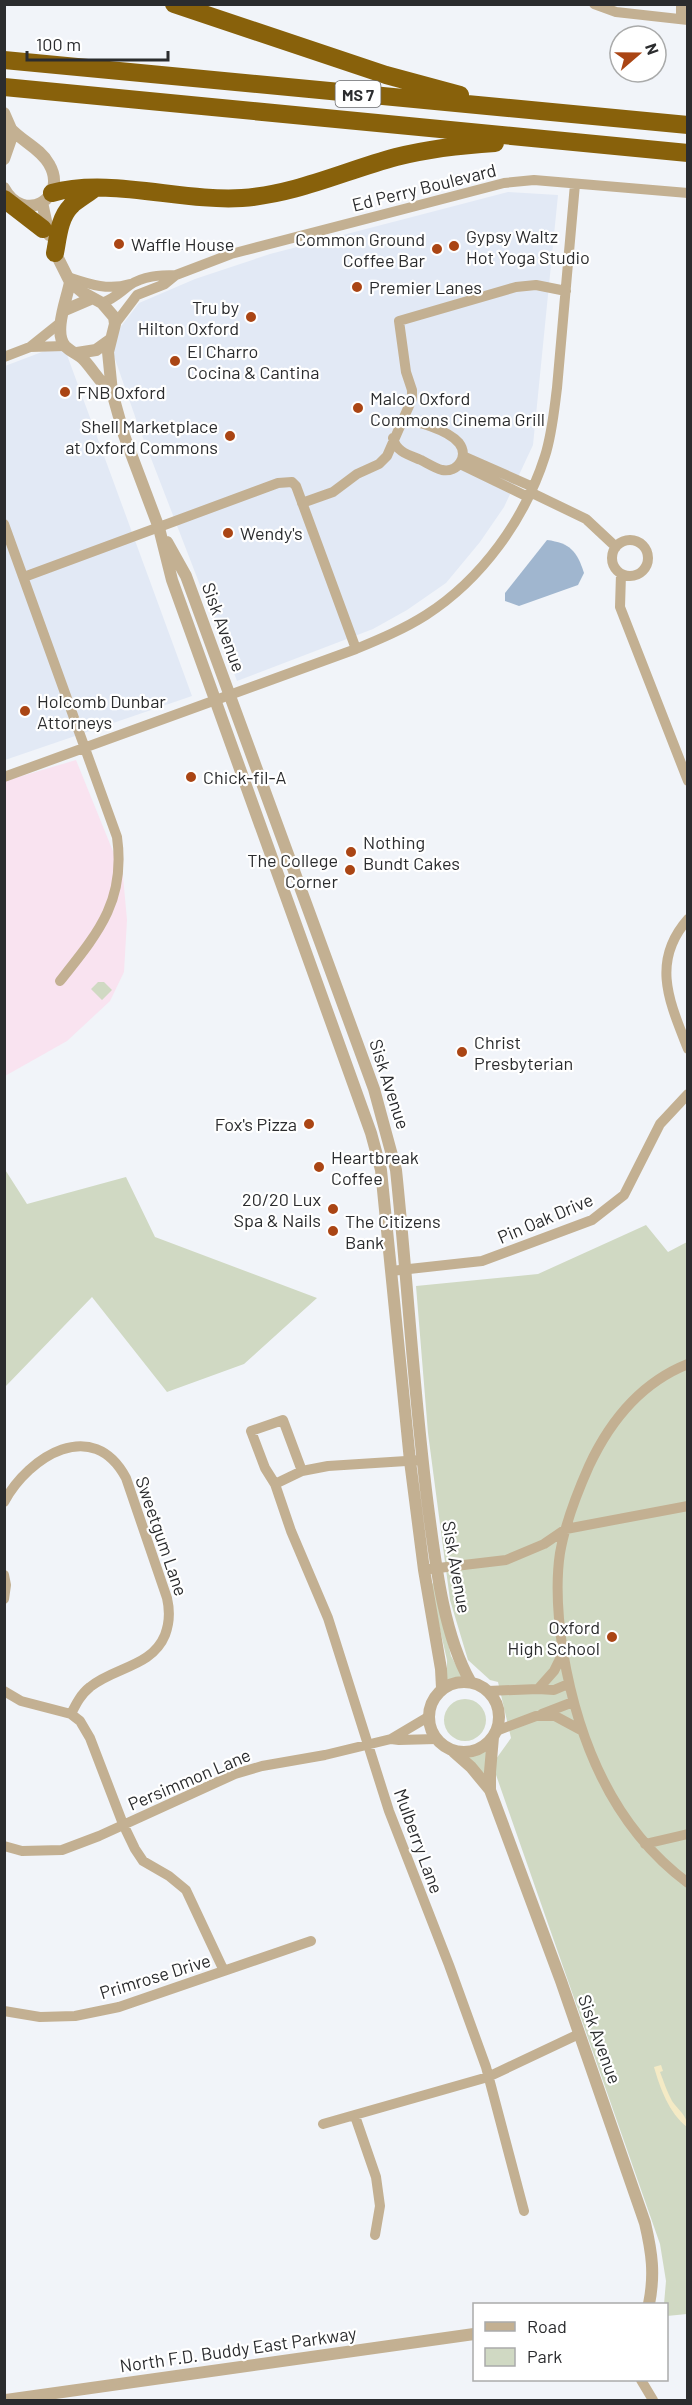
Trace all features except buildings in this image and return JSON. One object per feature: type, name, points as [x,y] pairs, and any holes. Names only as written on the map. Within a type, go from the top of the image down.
[{"type":"highway","points":[[174,4],[386,75],[532,112]]},
{"type":"highway","name":"MS 7","points":[[4,60],[687,125]]},
{"type":"highway","name":"MS 7","points":[[4,87],[687,153]]},
{"type":"highway","points":[[47,197],[69,188],[95,188],[240,198],[282,193],[396,158],[442,148],[557,140]]},
{"type":"highway","points":[[4,199],[49,240],[71,205],[81,201],[95,188]]},
{"type":"street","points":[[594,4],[616,12],[684,19],[681,4]]},
{"type":"street","points":[[4,113],[11,129],[11,139],[4,159]]},
{"type":"street","points":[[11,129],[48,161],[54,177],[47,197],[49,240]]},
{"type":"street","name":"Ed Perry Boulevard","points":[[176,275],[231,254],[504,183],[534,180],[687,193]]},
{"type":"street","points":[[4,777],[356,649],[398,631],[428,614],[453,594],[497,548],[513,524],[545,456],[553,422],[575,184]]},
{"type":"street","points":[[4,188],[17,204],[27,207],[49,240],[69,280],[110,310],[115,324]]},
{"type":"street","points":[[27,207],[47,197]]},
{"type":"street","points":[[69,280],[120,288],[158,274],[176,275]]},
{"type":"street","points":[[115,324],[136,296],[165,284],[176,275]]},
{"type":"street","points":[[30,347],[66,346],[62,339],[60,323],[69,280]]},
{"type":"street","points":[[64,310],[98,300],[115,298],[131,284]]},
{"type":"street","points":[[302,503],[333,492],[357,474],[379,464],[387,456],[412,399],[412,390],[405,372],[399,321],[516,287],[536,285],[566,291]]},
{"type":"street","points":[[4,357],[30,347],[60,323]]},
{"type":"street","name":"Sisk Avenue","points":[[115,324],[108,352],[111,392],[124,435],[159,528],[172,580],[371,1133],[381,1170],[416,1461],[436,1568],[461,1665],[470,1682]]},
{"type":"street","points":[[77,353],[96,350],[110,340]]},
{"type":"street","name":"Sisk Avenue","points":[[66,346],[77,353],[91,368],[100,383],[111,392]]},
{"type":"street","points":[[400,424],[406,420],[416,421],[453,438],[460,444],[462,460]]},
{"type":"street","points":[[393,438],[399,450],[442,470],[453,468],[462,460]]},
{"type":"street","points":[[462,460],[586,519],[616,546]]},
{"type":"street","points":[[24,577],[284,481],[292,482],[296,486],[356,649]]},
{"type":"street","points":[[4,524],[117,837],[120,858],[118,886],[109,911],[96,934],[60,981]]},
{"type":"street","name":"Sisk Avenue","points":[[159,528],[186,576],[385,1123],[396,1170],[405,1269],[423,1570],[441,1669],[442,1688]]},
{"type":"street","points":[[632,540],[642,545],[648,554],[647,566],[639,574],[626,576],[621,574],[613,565],[612,558],[616,546],[621,542],[632,540]]},
{"type":"street","points":[[621,574],[620,607],[687,781]]},
{"type":"street","points":[[687,919],[672,941],[666,984],[672,1010],[687,1049]]},
{"type":"street","name":"Pin Oak Drive","points":[[392,1271],[482,1261],[592,1220],[624,1195],[660,1124],[687,1094]]},
{"type":"street","points":[[687,1364],[646,1387],[603,1436],[583,1479],[566,1529],[560,1553],[557,1606],[568,1684],[581,1730],[608,1791],[625,1820],[645,1844],[687,1883]]},
{"type":"street","name":"Mulberry Lane","points":[[302,1471],[283,1420],[251,1431],[328,1618],[388,1811],[453,1975],[488,2077],[524,2211]]},
{"type":"street","name":"Sweetgum Lane","points":[[4,1502],[15,1483],[47,1456],[76,1446],[102,1450],[118,1464],[126,1478],[167,1598],[170,1618],[160,1645],[145,1659],[91,1686],[82,1695],[71,1714]]},
{"type":"street","points":[[275,1485],[302,1471],[328,1466],[416,1461]]},
{"type":"street","points":[[423,1570],[506,1560],[544,1544],[566,1529],[687,1506]]},
{"type":"street","points":[[4,1575],[6,1585],[4,1599]]},
{"type":"street","points":[[538,1689],[555,1671],[563,1653]]},
{"type":"street","points":[[428,1717],[432,1701],[442,1688],[450,1683],[470,1682],[488,1691],[554,1690],[568,1684]]},
{"type":"street","points":[[4,1691],[21,1701],[71,1714],[80,1720],[90,1738],[135,1849],[143,1861],[170,1876],[186,1890],[224,1971]]},
{"type":"street","name":"Sisk Avenue","points":[[488,1691],[499,1710],[490,1772],[490,1790]]},
{"type":"street","points":[[450,1750],[474,1751],[485,1746],[495,1734],[573,1702]]},
{"type":"street","points":[[536,1716],[555,1716],[581,1730]]},
{"type":"street","name":"Sisk Avenue","points":[[428,1717],[430,1729],[436,1738],[471,1767],[490,1790],[645,2223],[652,2252],[654,2281],[649,2303]]},
{"type":"street","name":"Persimmon Lane","points":[[4,1846],[22,1851],[62,1850],[99,1836],[235,1774],[262,1766],[325,1755],[390,1739],[428,1717]]},
{"type":"street","name":"Persimmon Lane","points":[[390,1739],[436,1738]]},
{"type":"street","points":[[645,1844],[687,1834]]},
{"type":"street","name":"Primrose Drive","points":[[4,2011],[40,2017],[75,2016],[119,2007],[311,1941]]},
{"type":"street","points":[[323,2124],[488,2077],[579,2034]]},
{"type":"street","points":[[355,2116],[376,2177],[380,2206],[375,2235]]},
{"type":"street","name":"North F.D. Buddy East Parkway","points":[[6,2400],[473,2334]]},
{"type":"street","points":[[642,2381],[653,2400]]},
{"type":"shaded area","points":[[508,192],[558,195],[533,445],[504,507],[480,542],[446,583],[407,610],[373,629],[237,681],[137,422],[109,342],[139,303],[195,279],[270,254]]},
{"type":"shaded area","points":[[63,344],[192,696],[5,760],[5,366]]},
{"type":"shaded area","points":[[76,760],[123,876],[127,920],[124,972],[110,1001],[67,1041],[5,1076],[5,781]]},
{"type":"green space","points":[[98,982],[104,982],[112,990],[102,1000],[91,989]]},
{"type":"green space","points":[[4,1168],[27,1204],[126,1177],[155,1237],[317,1298],[244,1364],[167,1392],[92,1297],[5,1387]]},
{"type":"green space","points":[[646,1225],[668,1252],[687,1242],[687,2314],[668,2316],[668,2303],[664,2303],[666,2281],[660,2244],[495,1772],[496,1759],[511,1738],[498,1682],[490,1680],[468,1660],[450,1600],[428,1433],[416,1286],[538,1274]]},
{"type":"green space","points":[[434,1582],[451,1656],[464,1679],[447,1683],[447,1660],[430,1586]]},
{"type":"green space","points":[[465,1699],[473,1700],[480,1705],[485,1712],[485,1728],[480,1735],[473,1740],[465,1741],[457,1740],[450,1735],[445,1728],[444,1720],[445,1712],[450,1705],[457,1700]]},
{"type":"green space","points":[[486,1746],[486,1782],[460,1754],[473,1753]]},
{"type":"sand","points":[[661,2065],[663,2071],[660,2072],[667,2091],[684,2116],[687,2127],[675,2115],[662,2092],[654,2067]]},
{"type":"water","points":[[547,540],[562,543],[572,549],[584,573],[578,585],[519,606],[505,601],[505,593]]},
{"type":"place","name":"Waffle House","points":[[119,244]]},
{"type":"place","name":"Gypsy Waltz Hot Yoga Studio","points":[[454,246]]},
{"type":"place","name":"Common Ground Coffee Bar","points":[[437,249]]},
{"type":"place","name":"Premier Lanes","points":[[357,287]]},
{"type":"place","name":"Tru by Hilton Oxford","points":[[251,317]]},
{"type":"place","name":"El Charro Cocina & Cantina","points":[[175,361]]},
{"type":"place","name":"FNB Oxford","points":[[65,392]]},
{"type":"place","name":"Malco Oxford Commons Cinema Grill","points":[[358,408]]},
{"type":"place","name":"Shell Marketplace at Oxford Commons","points":[[230,436]]},
{"type":"place","name":"Wendy's","points":[[228,533]]},
{"type":"place","name":"Holcomb Dunbar Attorneys","points":[[25,711]]},
{"type":"place","name":"Chick-fil-A","points":[[191,777]]},
{"type":"place","name":"Nothing Bundt Cakes","points":[[351,852]]},
{"type":"place","name":"The College Corner","points":[[350,870]]},
{"type":"place","name":"Christ Presbyterian","points":[[462,1052]]},
{"type":"place","name":"Fox's Pizza","points":[[309,1124]]},
{"type":"place","name":"Heartbreak Coffee","points":[[319,1167]]},
{"type":"place","name":"20/20 Lux Spa & Nails","points":[[333,1209]]},
{"type":"place","name":"The Citizens Bank","points":[[333,1231]]},
{"type":"place","name":"Oxford High School","points":[[612,1637]]}]
